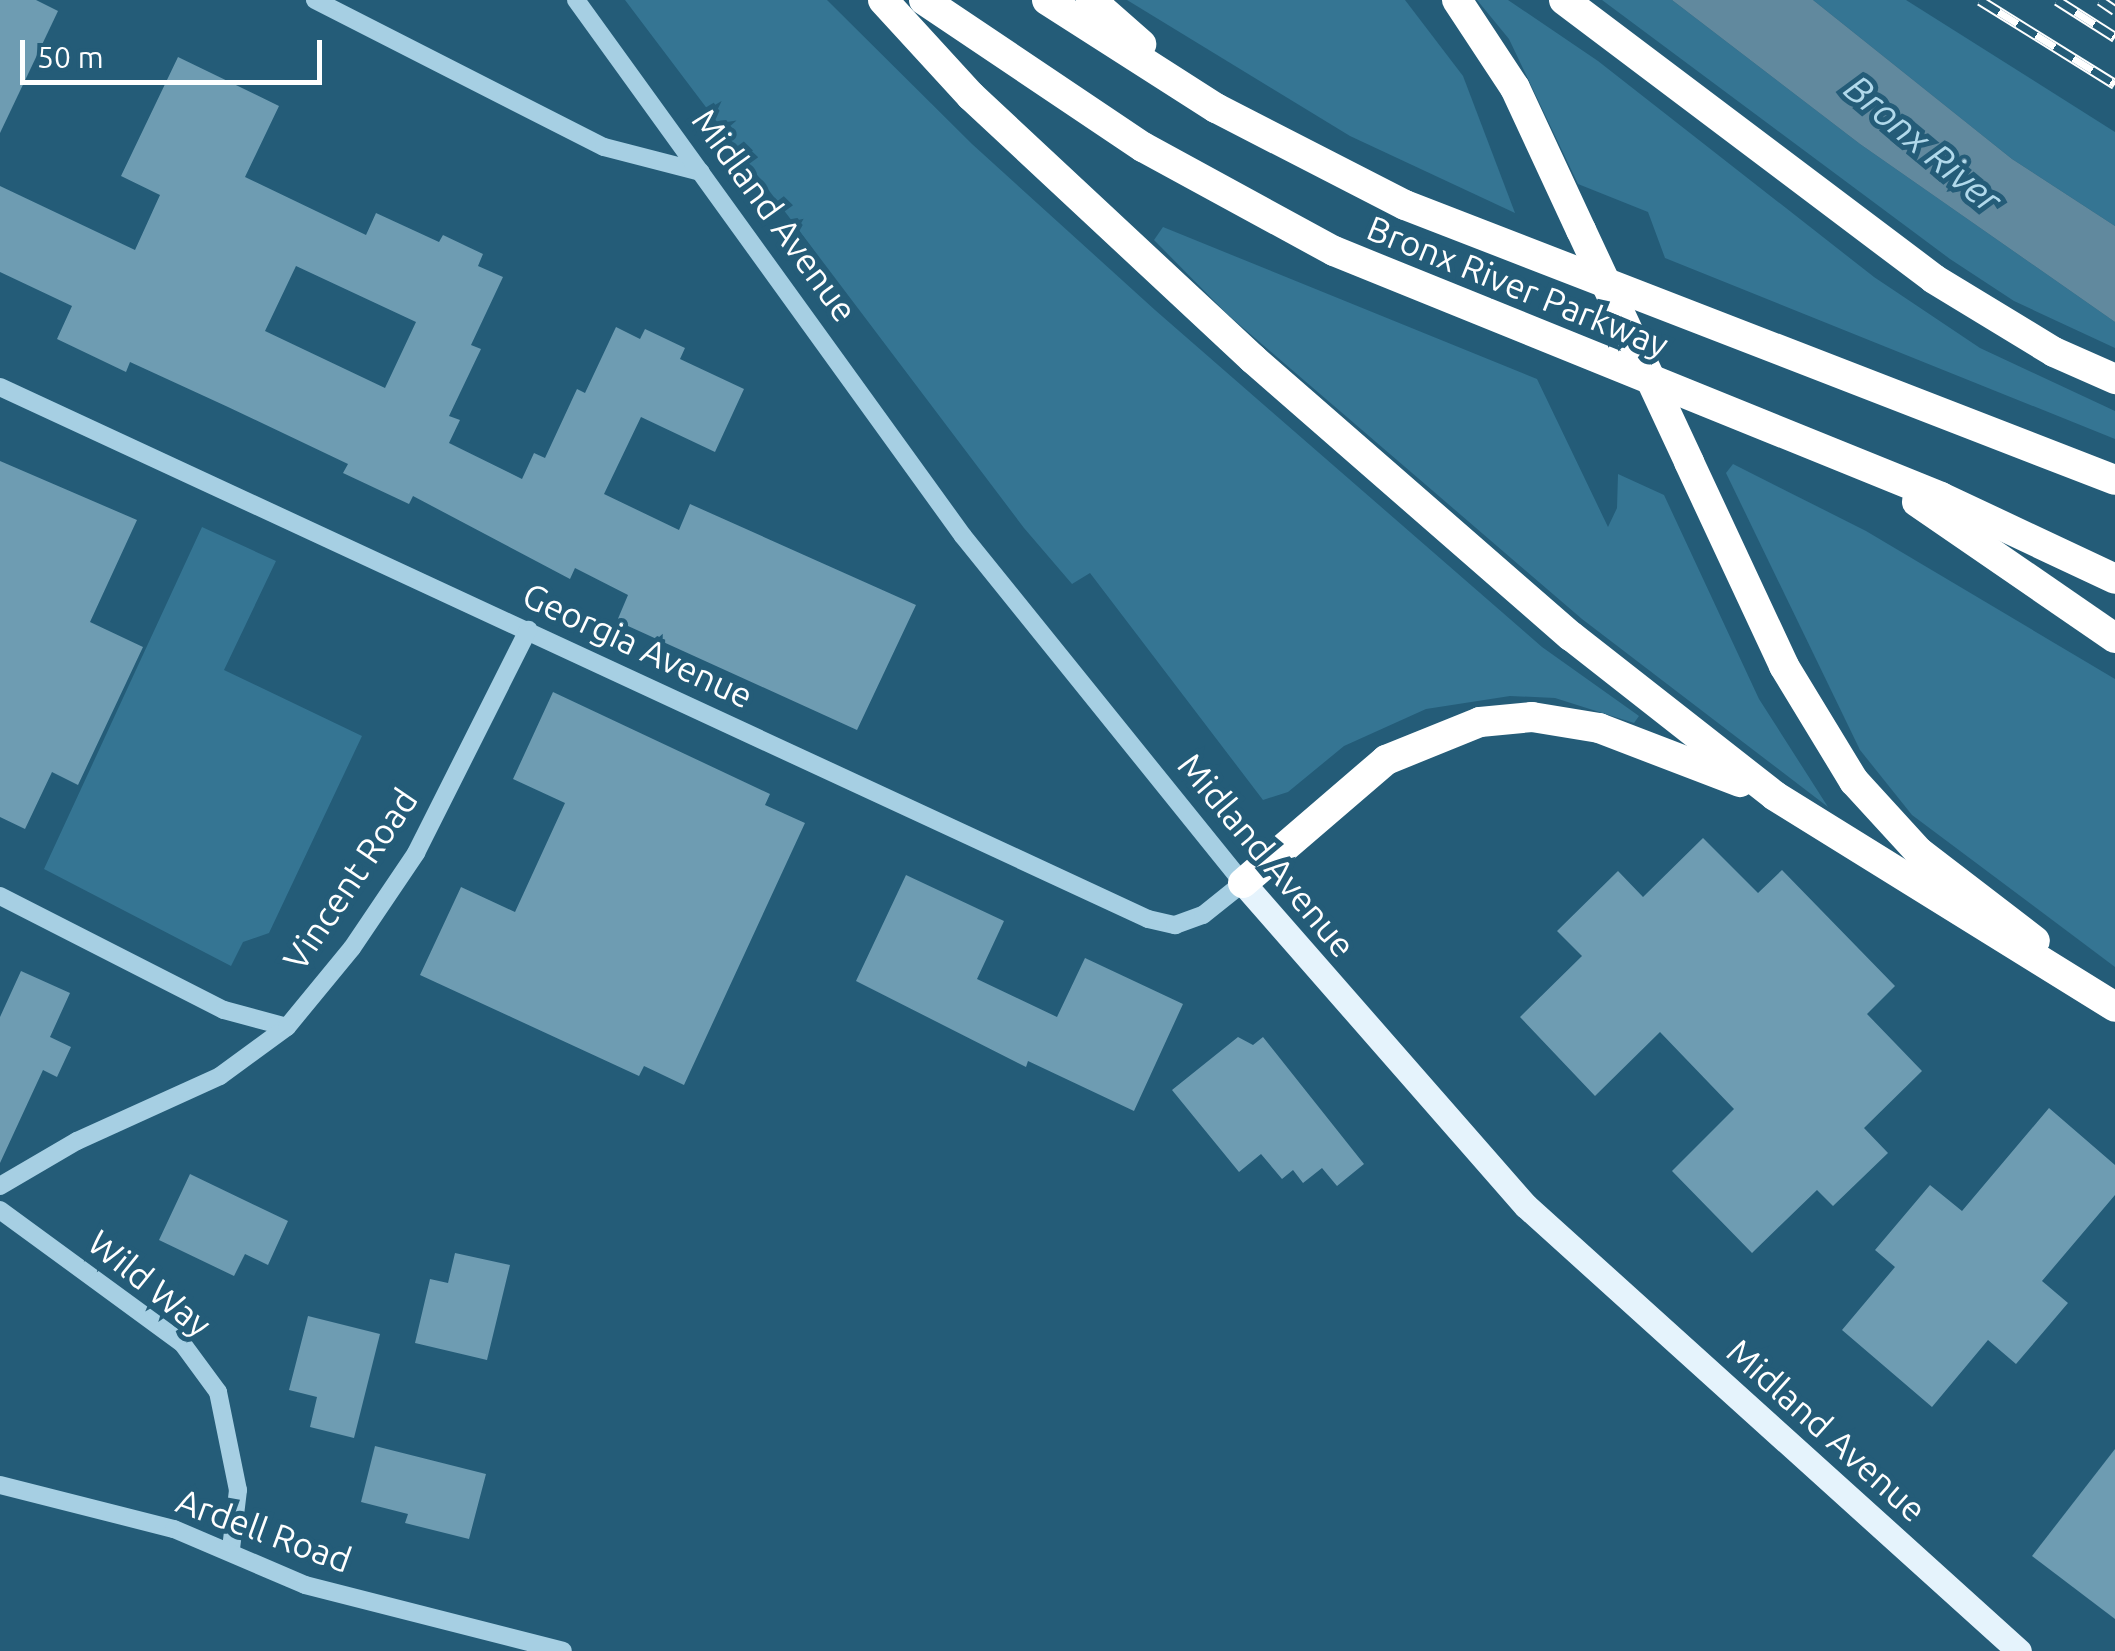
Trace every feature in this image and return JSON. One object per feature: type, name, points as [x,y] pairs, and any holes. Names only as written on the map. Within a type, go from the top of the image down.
[{"type":"highway","points":[[883,0],[971,96],[1316,417],[1571,636],[1774,796],[2115,1008]]},
{"type":"highway","name":"Bronx River Parkway","points":[[924,0],[1142,147],[1317,242],[1475,312],[1860,463],[2115,580]]},
{"type":"highway","name":"Bronx River Parkway","points":[[1047,0],[1216,108],[1474,234],[2115,480]]},
{"type":"highway","points":[[1091,0],[1216,108]]},
{"type":"highway","points":[[1457,0],[1515,88],[1784,666],[1854,782],[1946,874],[2115,998]]},
{"type":"highway","points":[[1564,0],[1934,279],[2054,352],[2115,378]]},
{"type":"highway","points":[[1860,463],[2115,638]]},
{"type":"highway","points":[[1243,883],[1386,760],[1480,722],[1532,717],[1599,728],[1774,796]]},
{"type":"main road","name":"Midland Avenue","points":[[1243,883],[1526,1206],[2019,1651]]},
{"type":"street","points":[[315,0],[604,147],[701,172]]},
{"type":"street","name":"Midland Avenue","points":[[576,0],[964,536],[1243,883]]},
{"type":"street","name":"Georgia Avenue","points":[[0,387],[1157,922],[1194,920],[1243,883]]},
{"type":"street","name":"Vincent Road","points":[[0,1186],[77,1141],[220,1076],[287,1027],[352,948],[416,854],[528,630]]},
{"type":"street","points":[[0,896],[224,1010],[287,1027]]},
{"type":"street","name":"Wild Way","points":[[0,1210],[182,1343],[218,1392],[238,1490],[231,1549]]},
{"type":"street","name":"Ardell Road","points":[[0,1486],[231,1549],[305,1585],[563,1651]]},
{"type":"shaded area","points":[[625,0],[827,0],[972,144],[1155,310],[1542,647],[1639,716],[1634,723],[1555,698],[1510,696],[1426,709],[1344,746],[1288,792],[1263,800],[1090,573],[1072,584],[1024,528]]},
{"type":"shaded area","points":[[1127,0],[1405,0],[1463,76],[1515,213],[1350,136]]},
{"type":"shaded area","points":[[1477,0],[1508,0],[1598,61],[1874,277],[1980,348],[2115,411],[2115,439],[1665,258],[1648,212],[1578,184],[1509,39]]},
{"type":"shaded area","points":[[1602,0],[1672,0],[1860,144],[2115,322],[2115,348],[2014,301],[1950,259]]},
{"type":"shaded area","points":[[1813,0],[1906,0],[2115,132],[2115,226],[2012,159]]},
{"type":"shaded area","points":[[1163,227],[1537,379],[1608,527],[1617,508],[1618,474],[1664,495],[1759,699],[1828,807],[1582,619],[1227,314],[1154,240]]},
{"type":"shaded area","points":[[1733,464],[1866,531],[2115,679],[2115,967],[1912,815],[1860,750],[1726,473]]},
{"type":"shaded area","points":[[202,527],[276,561],[224,670],[362,736],[269,933],[243,942],[231,966],[44,869]]},
{"type":"water","name":"Bronx River","points":[[1672,0],[1813,0],[2012,159],[2115,226],[2115,322],[1860,144]]},
{"type":"building","points":[[0,0],[36,0],[58,11],[0,133]]},
{"type":"building","points":[[178,57],[279,106],[245,177],[366,235],[376,213],[439,242],[443,235],[483,254],[478,266],[503,277],[471,345],[481,349],[449,416],[460,420],[449,443],[522,479],[534,453],[545,458],[577,389],[585,393],[616,327],[640,339],[645,329],[685,348],[680,359],[744,389],[715,452],[641,417],[604,494],[679,530],[690,504],[916,605],[857,730],[617,621],[628,595],[575,568],[570,579],[413,496],[409,504],[343,473],[348,464],[228,407],[130,362],[126,372],[57,339],[72,306],[0,272],[0,186],[135,250],[160,195],[121,176]],"holes":[[[296,266],[416,322],[385,388],[265,331]]]},
{"type":"building","points":[[0,461],[137,520],[90,622],[143,647],[78,785],[52,772],[25,829],[0,817]]},
{"type":"building","points":[[553,692],[770,794],[765,805],[805,823],[684,1085],[644,1066],[639,1076],[420,975],[461,887],[515,912],[565,803],[513,779]]},
{"type":"building","points":[[1703,838],[1758,893],[1782,870],[1895,986],[1867,1014],[1922,1071],[1864,1128],[1888,1153],[1833,1206],[1817,1190],[1752,1253],[1672,1171],[1734,1109],[1660,1032],[1595,1096],[1520,1017],[1582,956],[1557,931],[1618,871],[1643,897]]},
{"type":"building","points":[[906,875],[1004,921],[977,979],[1057,1017],[1085,958],[1183,1004],[1134,1111],[1028,1061],[1026,1067],[856,981]]},
{"type":"building","points":[[21,971],[70,993],[50,1037],[71,1047],[57,1077],[43,1070],[0,1163],[0,1017]]},
{"type":"building","points":[[1238,1037],[1253,1045],[1263,1037],[1364,1164],[1337,1186],[1322,1168],[1303,1183],[1293,1170],[1282,1179],[1261,1154],[1239,1172],[1172,1090]]},
{"type":"building","points":[[2049,1108],[2115,1165],[2115,1195],[2042,1281],[2068,1303],[2016,1364],[1988,1340],[1932,1407],[1842,1330],[1895,1267],[1875,1250],[1930,1185],[1962,1211]]},
{"type":"building","points":[[190,1174],[288,1221],[268,1265],[245,1254],[234,1276],[159,1240]]},
{"type":"building","points":[[455,1253],[510,1265],[487,1360],[415,1343],[430,1279],[448,1283]]},
{"type":"building","points":[[308,1316],[380,1334],[354,1438],[310,1427],[317,1397],[289,1390]]},
{"type":"building","points":[[375,1446],[486,1474],[469,1539],[405,1523],[408,1514],[361,1502]]},
{"type":"building","points":[[2115,1449],[2115,1619],[2032,1556]]},
{"type":"railway","points":[[1980,0],[2115,84]]},
{"type":"railway","points":[[2057,0],[2115,37]]},
{"type":"railway","points":[[2100,0],[2115,10]]}]
